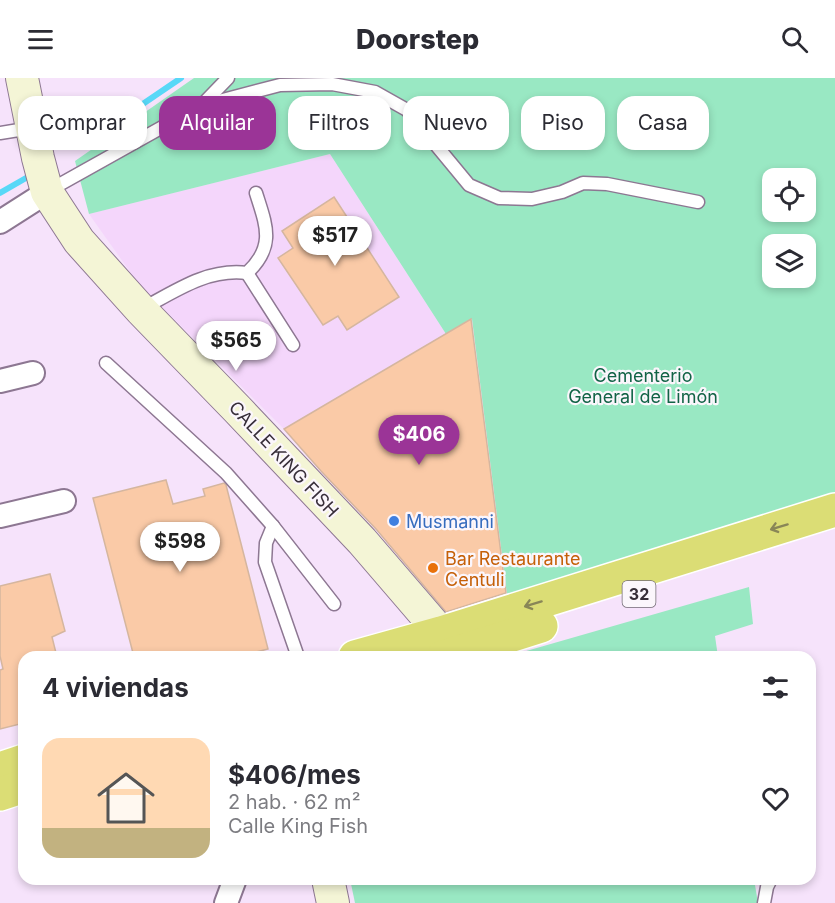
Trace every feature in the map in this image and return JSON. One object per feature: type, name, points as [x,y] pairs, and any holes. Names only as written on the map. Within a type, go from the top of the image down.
[{"type":"highway","name":"32","points":[[444,648],[835,510]]},
{"type":"highway","name":"32","points":[[414,651],[444,648],[835,532]]},
{"type":"highway","points":[[0,769],[18,763]]},
{"type":"highway","points":[[0,794],[18,788]]},
{"type":"street","name":"CALLE KING FISH","points":[[22,78],[26,96]]},
{"type":"street","name":"CALLE KING FISH","points":[[36,150],[47,192],[79,241],[141,310],[362,541],[444,648]]},
{"type":"street","points":[[0,222],[47,192]]},
{"type":"street","points":[[0,381],[33,373]]},
{"type":"street","points":[[0,516],[64,501]]},
{"type":"street","points":[[226,903],[233,885]]},
{"type":"street","points":[[329,885],[333,903]]},
{"type":"lane","points":[[210,96],[228,78]]},
{"type":"lane","points":[[238,96],[280,85],[332,84],[375,92],[407,110],[469,185],[499,198],[532,199],[562,192],[583,183],[607,184],[698,202]]},
{"type":"lane","points":[[47,192],[159,129]]},
{"type":"lane","points":[[0,133],[18,130]]},
{"type":"lane","points":[[141,310],[201,279],[226,272],[247,273],[255,266],[262,256],[267,230],[256,193]]},
{"type":"lane","points":[[247,273],[293,345]]},
{"type":"lane","points":[[106,363],[226,473],[273,526],[334,604]]},
{"type":"lane","points":[[273,526],[266,543],[265,562],[296,651]]},
{"type":"lane","points":[[764,903],[768,885]]},
{"type":"shaded area","points":[[330,154],[446,334],[284,429],[138,283],[89,214]]},
{"type":"green space","name":"Cementerio General de Limón","points":[[194,78],[835,78],[835,494],[507,595],[472,319],[446,334],[330,154],[89,214],[75,161],[91,150],[147,150],[147,111],[159,102],[159,150],[276,150],[276,96],[168,96]]},
{"type":"green space","points":[[749,587],[753,624],[715,636],[717,651],[526,651]]},
{"type":"green space","points":[[351,885],[755,885],[758,903],[355,903]]},
{"type":"building","points":[[334,197],[399,297],[347,330],[338,316],[323,325],[278,258],[293,248],[282,231]]},
{"type":"building","points":[[471,319],[506,593],[446,612],[376,529],[284,429]]},
{"type":"building","points":[[166,480],[173,504],[205,496],[203,489],[224,483],[268,649],[260,651],[132,651],[93,498]]},
{"type":"building","points":[[50,574],[65,631],[52,637],[56,651],[18,651],[18,724],[0,729],[0,670],[3,669],[0,656],[0,586]]},
{"type":"waterway","points":[[147,101],[181,78]]},
{"type":"waterway","points":[[0,193],[26,178]]},
{"type":"place","name":"Musmanni","points":[[394,521]]},
{"type":"place","name":"Bar Restaurante Centuli","points":[[433,568]]}]
